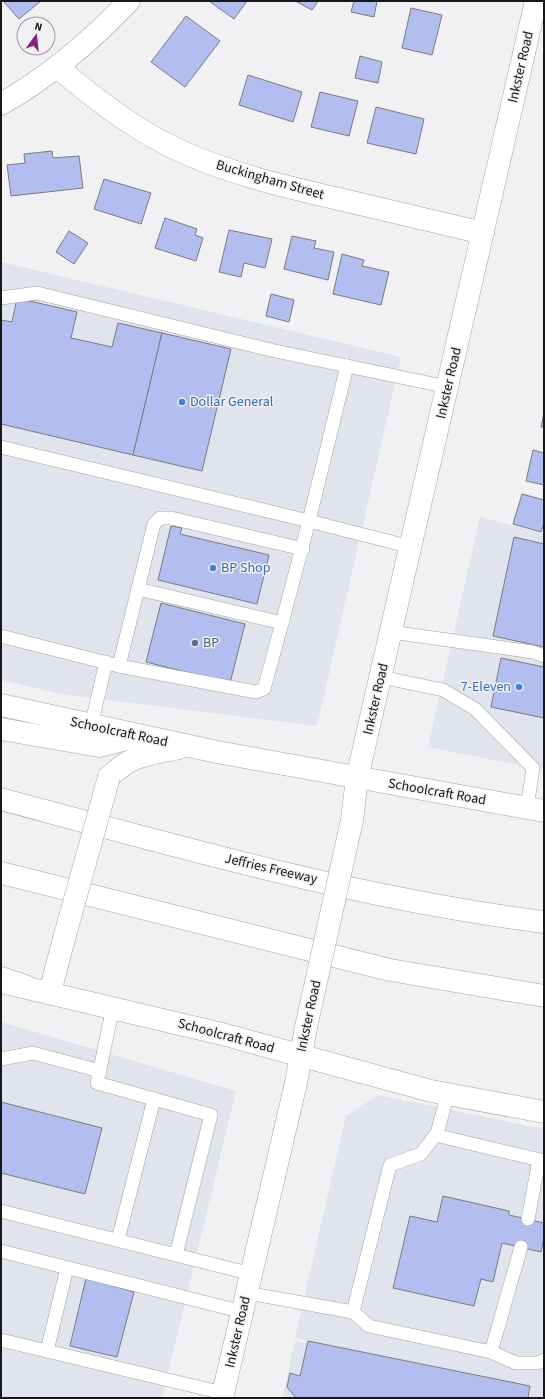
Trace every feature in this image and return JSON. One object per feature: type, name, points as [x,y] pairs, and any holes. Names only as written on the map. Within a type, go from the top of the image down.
[{"type":"main road","points":[[1,104],[31,87],[57,67],[105,26],[129,1]]},
{"type":"main road","name":"Inkster Road","points":[[223,1395],[296,1083],[300,1056],[352,820],[358,778],[536,1]]},
{"type":"main road","name":"Buckingham Street","points":[[57,67],[97,100],[134,126],[174,148],[215,166],[269,183],[483,233]]},
{"type":"main road","name":"Schoolcraft Road","points":[[1,705],[186,746],[536,809]]},
{"type":"main road","points":[[1,729],[99,746],[138,736]]},
{"type":"main road","points":[[50,992],[109,777],[121,766],[135,757],[186,746]]},
{"type":"main road","name":"Jeffries Freeway","points":[[1,799],[239,862],[430,904],[544,922]]},
{"type":"main road","points":[[1,873],[390,970],[544,996]]},
{"type":"main road","points":[[1,978],[25,986]]},
{"type":"main road","name":"Schoolcraft Road","points":[[1,982],[25,986],[222,1034],[300,1056],[448,1094],[544,1112]]},
{"type":"lane","points":[[1,298],[37,293],[275,351],[448,387]]},
{"type":"lane","points":[[1,636],[119,666],[256,692],[264,689],[303,549],[347,366]]},
{"type":"lane","points":[[1,447],[411,547]]},
{"type":"lane","points":[[119,666],[154,524],[160,518],[171,518],[303,549]]},
{"type":"lane","points":[[138,589],[282,623]]},
{"type":"lane","points":[[391,632],[533,652],[544,656]]},
{"type":"lane","points":[[91,726],[106,662]]},
{"type":"lane","points":[[381,678],[443,690],[475,709],[533,768],[536,809]]},
{"type":"lane","points":[[113,1007],[97,1083],[211,1115],[176,1255]]},
{"type":"lane","points":[[1,1058],[34,1053],[100,1071]]},
{"type":"lane","points":[[353,1312],[390,1165],[421,1154],[435,1135],[448,1094]]},
{"type":"lane","points":[[118,1240],[154,1099]]},
{"type":"lane","points":[[435,1135],[542,1160],[528,1219]]},
{"type":"lane","points":[[1,1211],[176,1255],[247,1293]]},
{"type":"lane","points":[[491,1352],[521,1247]]},
{"type":"lane","points":[[1,1251],[67,1268],[247,1293],[353,1312],[368,1326],[491,1352],[516,1363],[538,1363],[544,1360]]},
{"type":"lane","points":[[47,1351],[67,1268]]},
{"type":"lane","points":[[1,1340],[223,1395]]},
{"type":"shaded area","points":[[1,262],[401,357],[317,726],[60,694],[1,680]]},
{"type":"shaded area","points":[[480,517],[544,534],[544,770],[428,747]]},
{"type":"shaded area","points":[[1,1022],[236,1091],[162,1398],[1,1398]]},
{"type":"shaded area","points":[[378,1095],[544,1129],[544,1398],[282,1398],[295,1341],[477,1375],[295,1338],[346,1116]]},
{"type":"building","points":[[3,1],[41,1],[23,16],[16,16]]},
{"type":"building","points":[[209,1],[247,1],[234,19]]},
{"type":"building","points":[[295,1],[318,1],[312,10]]},
{"type":"building","points":[[354,1],[377,1],[374,17],[351,12]]},
{"type":"building","points":[[411,8],[442,15],[432,55],[402,48]]},
{"type":"building","points":[[186,16],[220,41],[185,87],[151,62]]},
{"type":"building","points":[[360,56],[382,62],[378,83],[355,78]]},
{"type":"building","points":[[248,75],[302,92],[293,122],[239,105]]},
{"type":"building","points":[[320,92],[358,101],[349,136],[311,127]]},
{"type":"building","points":[[376,107],[424,119],[416,154],[367,143]]},
{"type":"building","points":[[52,151],[53,158],[79,156],[83,188],[11,196],[7,165],[25,163],[24,154]]},
{"type":"building","points":[[104,179],[151,193],[141,224],[94,209]]},
{"type":"building","points":[[165,218],[197,229],[195,235],[203,238],[196,261],[155,248]]},
{"type":"building","points":[[229,230],[272,239],[265,268],[244,263],[241,277],[219,272]]},
{"type":"building","points":[[69,231],[88,243],[74,264],[56,252]]},
{"type":"building","points":[[292,236],[316,241],[314,248],[334,252],[328,280],[284,269]]},
{"type":"building","points":[[342,254],[364,260],[362,266],[389,272],[381,305],[333,294]]},
{"type":"building","points":[[271,294],[294,300],[289,322],[266,316]]},
{"type":"building","points":[[17,298],[77,312],[71,338],[112,347],[118,323],[162,333],[133,455],[1,424],[1,320],[12,322]]},
{"type":"building","name":"Dollar General","points":[[162,333],[231,349],[202,471],[133,455]]},
{"type":"building","points":[[544,413],[544,427],[541,427]]},
{"type":"building","points":[[533,450],[544,453],[544,485],[526,481]]},
{"type":"building","points":[[522,494],[544,500],[544,523],[541,532],[513,524]]},
{"type":"building","name":"BP Shop","points":[[171,526],[182,528],[180,534],[269,555],[257,604],[158,580]]},
{"type":"building","points":[[514,537],[544,544],[544,647],[493,636]]},
{"type":"building","name":"BP","points":[[161,603],[245,624],[230,683],[146,662]]},
{"type":"building","name":"7-Eleven","points":[[501,658],[544,667],[544,718],[491,707]]},
{"type":"building","points":[[1,1102],[102,1128],[85,1194],[1,1173]]},
{"type":"building","points":[[443,1196],[509,1211],[509,1215],[544,1223],[544,1238],[541,1252],[502,1243],[493,1282],[481,1279],[474,1306],[393,1288],[410,1216],[437,1222]]},
{"type":"building","points":[[86,1278],[134,1292],[117,1357],[70,1346]]},
{"type":"building","points":[[308,1341],[530,1386],[528,1398],[296,1398],[287,1387],[290,1373],[300,1376]]},
{"type":"place","name":"Dollar General","points":[[182,402]]},
{"type":"place","name":"BP Shop","points":[[213,568]]},
{"type":"place","name":"BP","points":[[195,643]]},
{"type":"place","name":"7-Eleven","points":[[519,687]]}]
